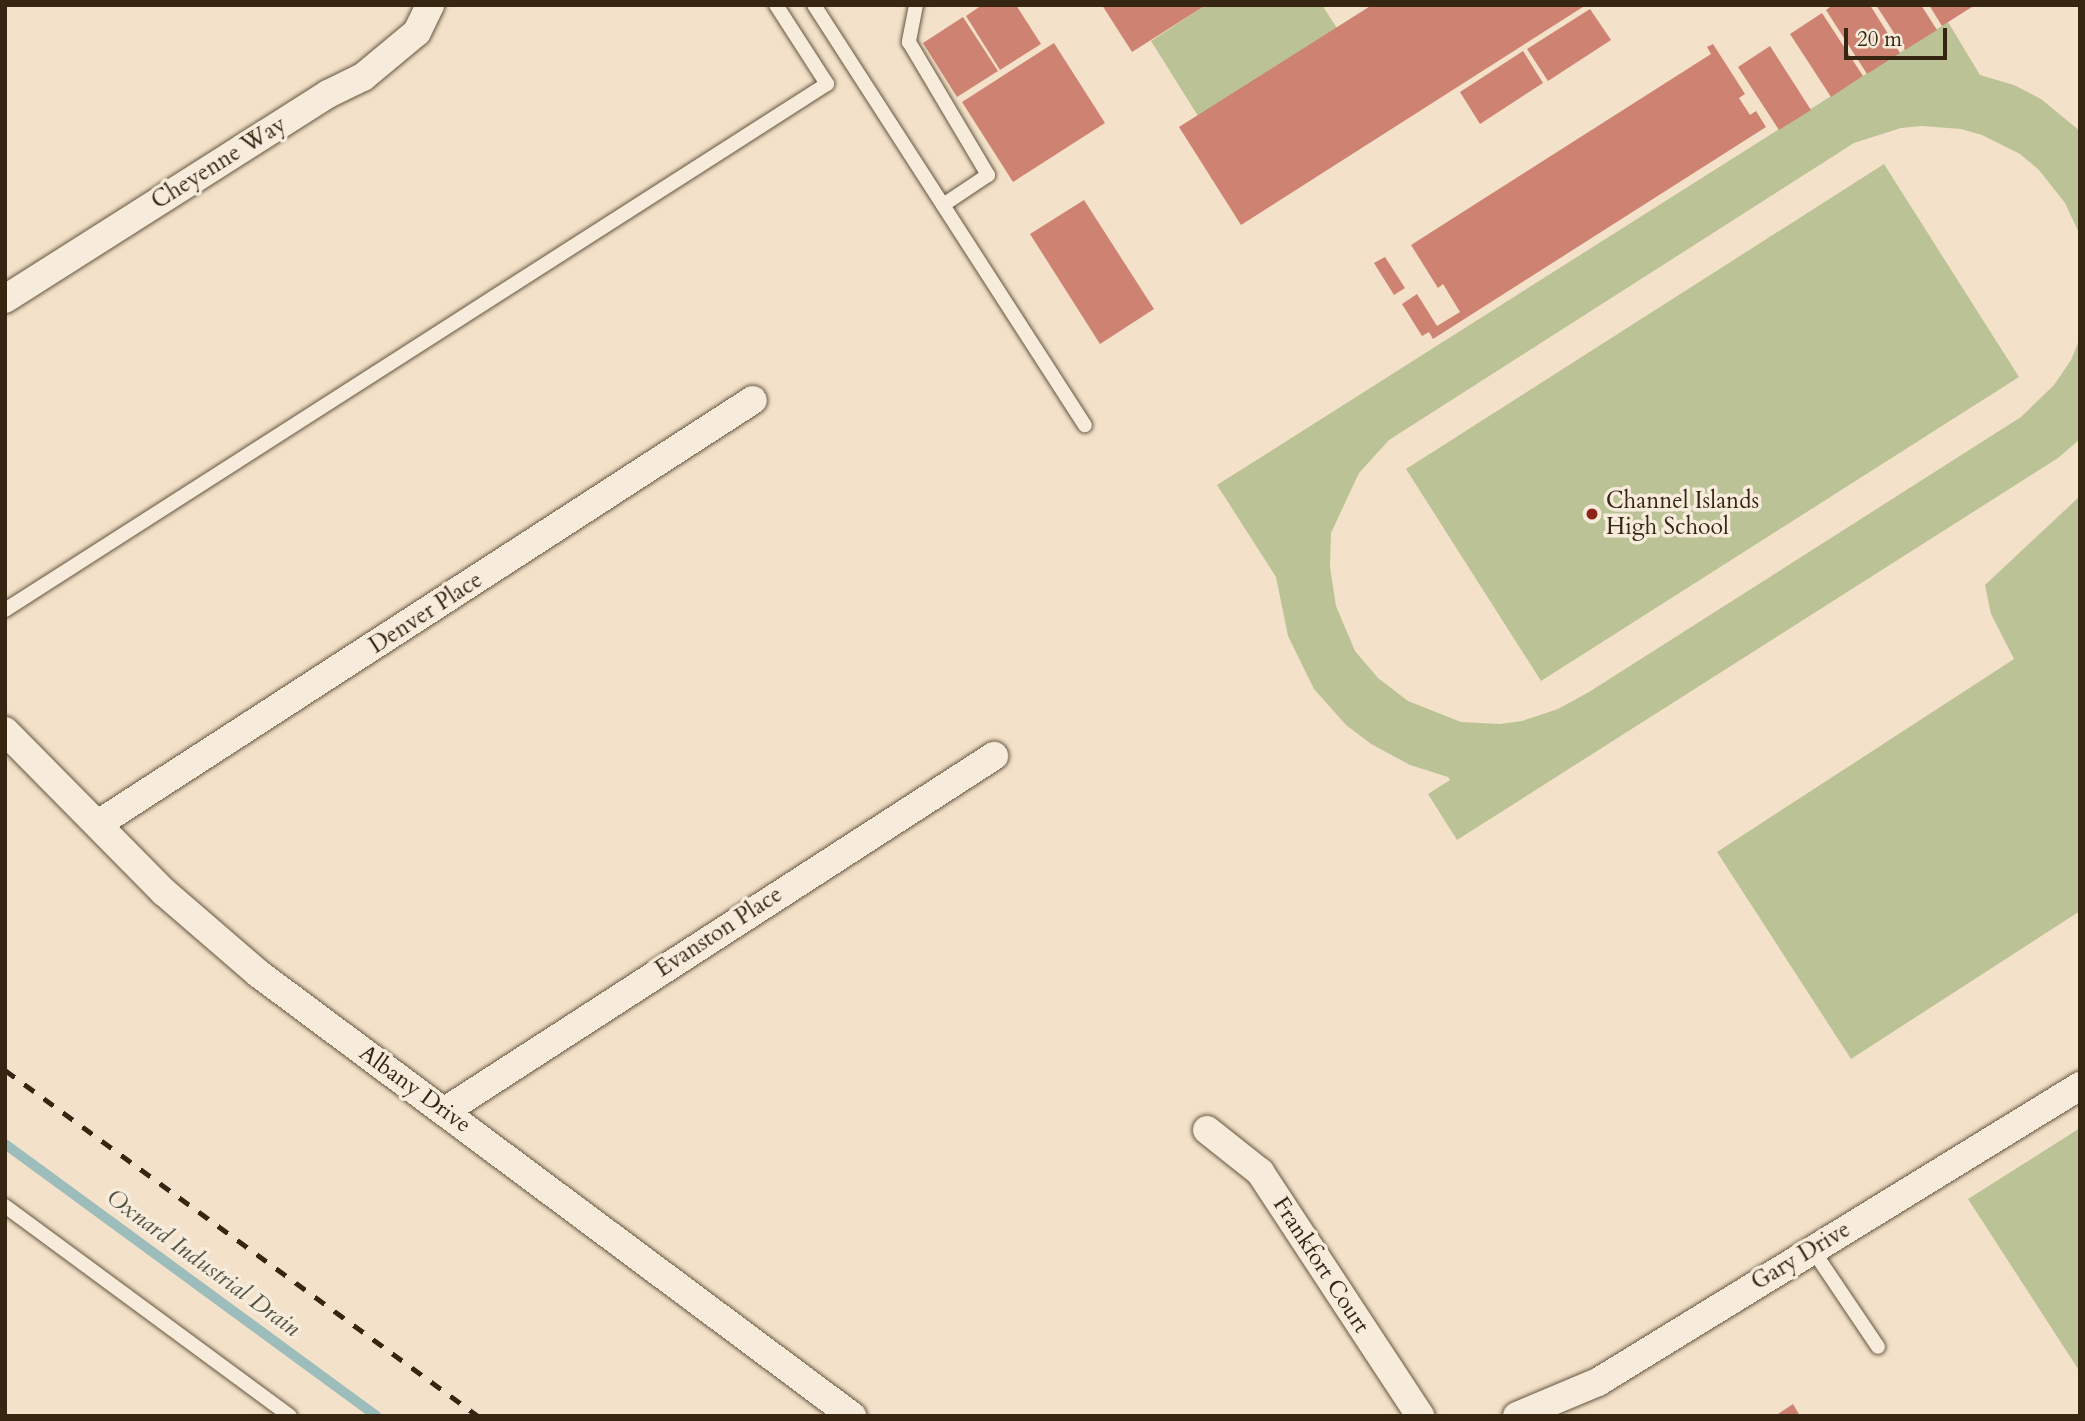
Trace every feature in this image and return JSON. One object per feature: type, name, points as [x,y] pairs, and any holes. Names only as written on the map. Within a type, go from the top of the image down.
[{"type":"street","name":"Cheyenne Way","points":[[5,299],[328,94],[363,77],[401,49],[427,13]]},
{"type":"street","name":"Denver Place","points":[[98,824],[753,400]]},
{"type":"street","name":"Albany Drive","points":[[5,732],[164,892],[259,974],[852,1416]]},
{"type":"street","name":"Evanston Place","points":[[445,1111],[994,756]]},
{"type":"street","name":"Gary Drive","points":[[1517,1416],[1598,1382],[2080,1086]]},
{"type":"street","name":"Frankfort Court","points":[[1207,1129],[1260,1172],[1420,1416]]},
{"type":"lane","points":[[5,610],[827,84],[776,5]]},
{"type":"lane","points":[[814,5],[1085,425]]},
{"type":"lane","points":[[916,5],[909,43],[988,175],[943,205]]},
{"type":"lane","points":[[5,1206],[289,1416]]},
{"type":"lane","points":[[1812,1249],[1878,1347]]},
{"type":"green space","points":[[1206,5],[1322,5],[1337,28],[1198,116],[1151,41]]},
{"type":"green space","points":[[1948,22],[1980,75],[2014,85],[2041,99],[2080,131],[2080,235],[2065,203],[2039,170],[2020,154],[1982,135],[1961,129],[1922,126],[1901,128],[1854,143],[1389,440],[1359,473],[1331,533],[1330,567],[1336,606],[1355,651],[1378,678],[1408,701],[1461,722],[1500,724],[1522,721],[1558,709],[1589,692],[2021,417],[2054,385],[2071,360],[2080,338],[2080,439],[2058,458],[1457,840],[1428,794],[1450,780],[1448,777],[1410,765],[1371,744],[1346,725],[1314,689],[1288,636],[1276,577],[1217,485]]},
{"type":"green space","points":[[1884,164],[2019,377],[1541,681],[1406,469]]},
{"type":"green space","points":[[2080,496],[2080,911],[1851,1059],[1717,852],[2014,659],[1991,614],[1985,585]]},
{"type":"green space","points":[[2080,1128],[2080,1372],[1968,1199]]},
{"type":"building","points":[[982,5],[1016,5],[1041,44],[1000,70],[966,16]]},
{"type":"building","points":[[1102,5],[1206,5],[1132,52]]},
{"type":"building","points":[[1372,5],[1586,5],[1241,225],[1179,127]]},
{"type":"building","points":[[1833,5],[1870,5],[1900,53],[1867,74],[1826,10]]},
{"type":"building","points":[[1876,5],[1921,5],[1937,30],[1905,50]]},
{"type":"building","points":[[1929,5],[1975,5],[1942,26]]},
{"type":"building","points":[[1590,9],[1611,40],[1548,81],[1527,49]]},
{"type":"building","points":[[1822,13],[1863,76],[1831,97],[1790,34]]},
{"type":"building","points":[[963,17],[998,71],[957,97],[923,43]]},
{"type":"building","points":[[1054,43],[1105,123],[1013,182],[962,102]]},
{"type":"building","points":[[1713,44],[1745,94],[1739,98],[1750,115],[1756,111],[1766,127],[1433,339],[1429,332],[1422,336],[1402,304],[1417,294],[1437,326],[1460,312],[1443,284],[1438,288],[1411,245],[1711,54],[1707,47]]},
{"type":"building","points":[[1770,46],[1811,110],[1779,130],[1738,67]]},
{"type":"building","points":[[1523,51],[1543,83],[1480,124],[1460,92]]},
{"type":"building","points":[[1084,200],[1154,309],[1100,344],[1030,234]]},
{"type":"building","points":[[1385,257],[1405,288],[1394,295],[1374,263]]},
{"type":"building","points":[[1793,1404],[1800,1416],[1775,1416]]},
{"type":"waterway","name":"Oxnard Industrial Drain","points":[[5,1144],[376,1416]]},
{"type":"railway","points":[[5,1070],[478,1416]]},
{"type":"place","name":"Channel Islands High School","points":[[1592,514]]}]
